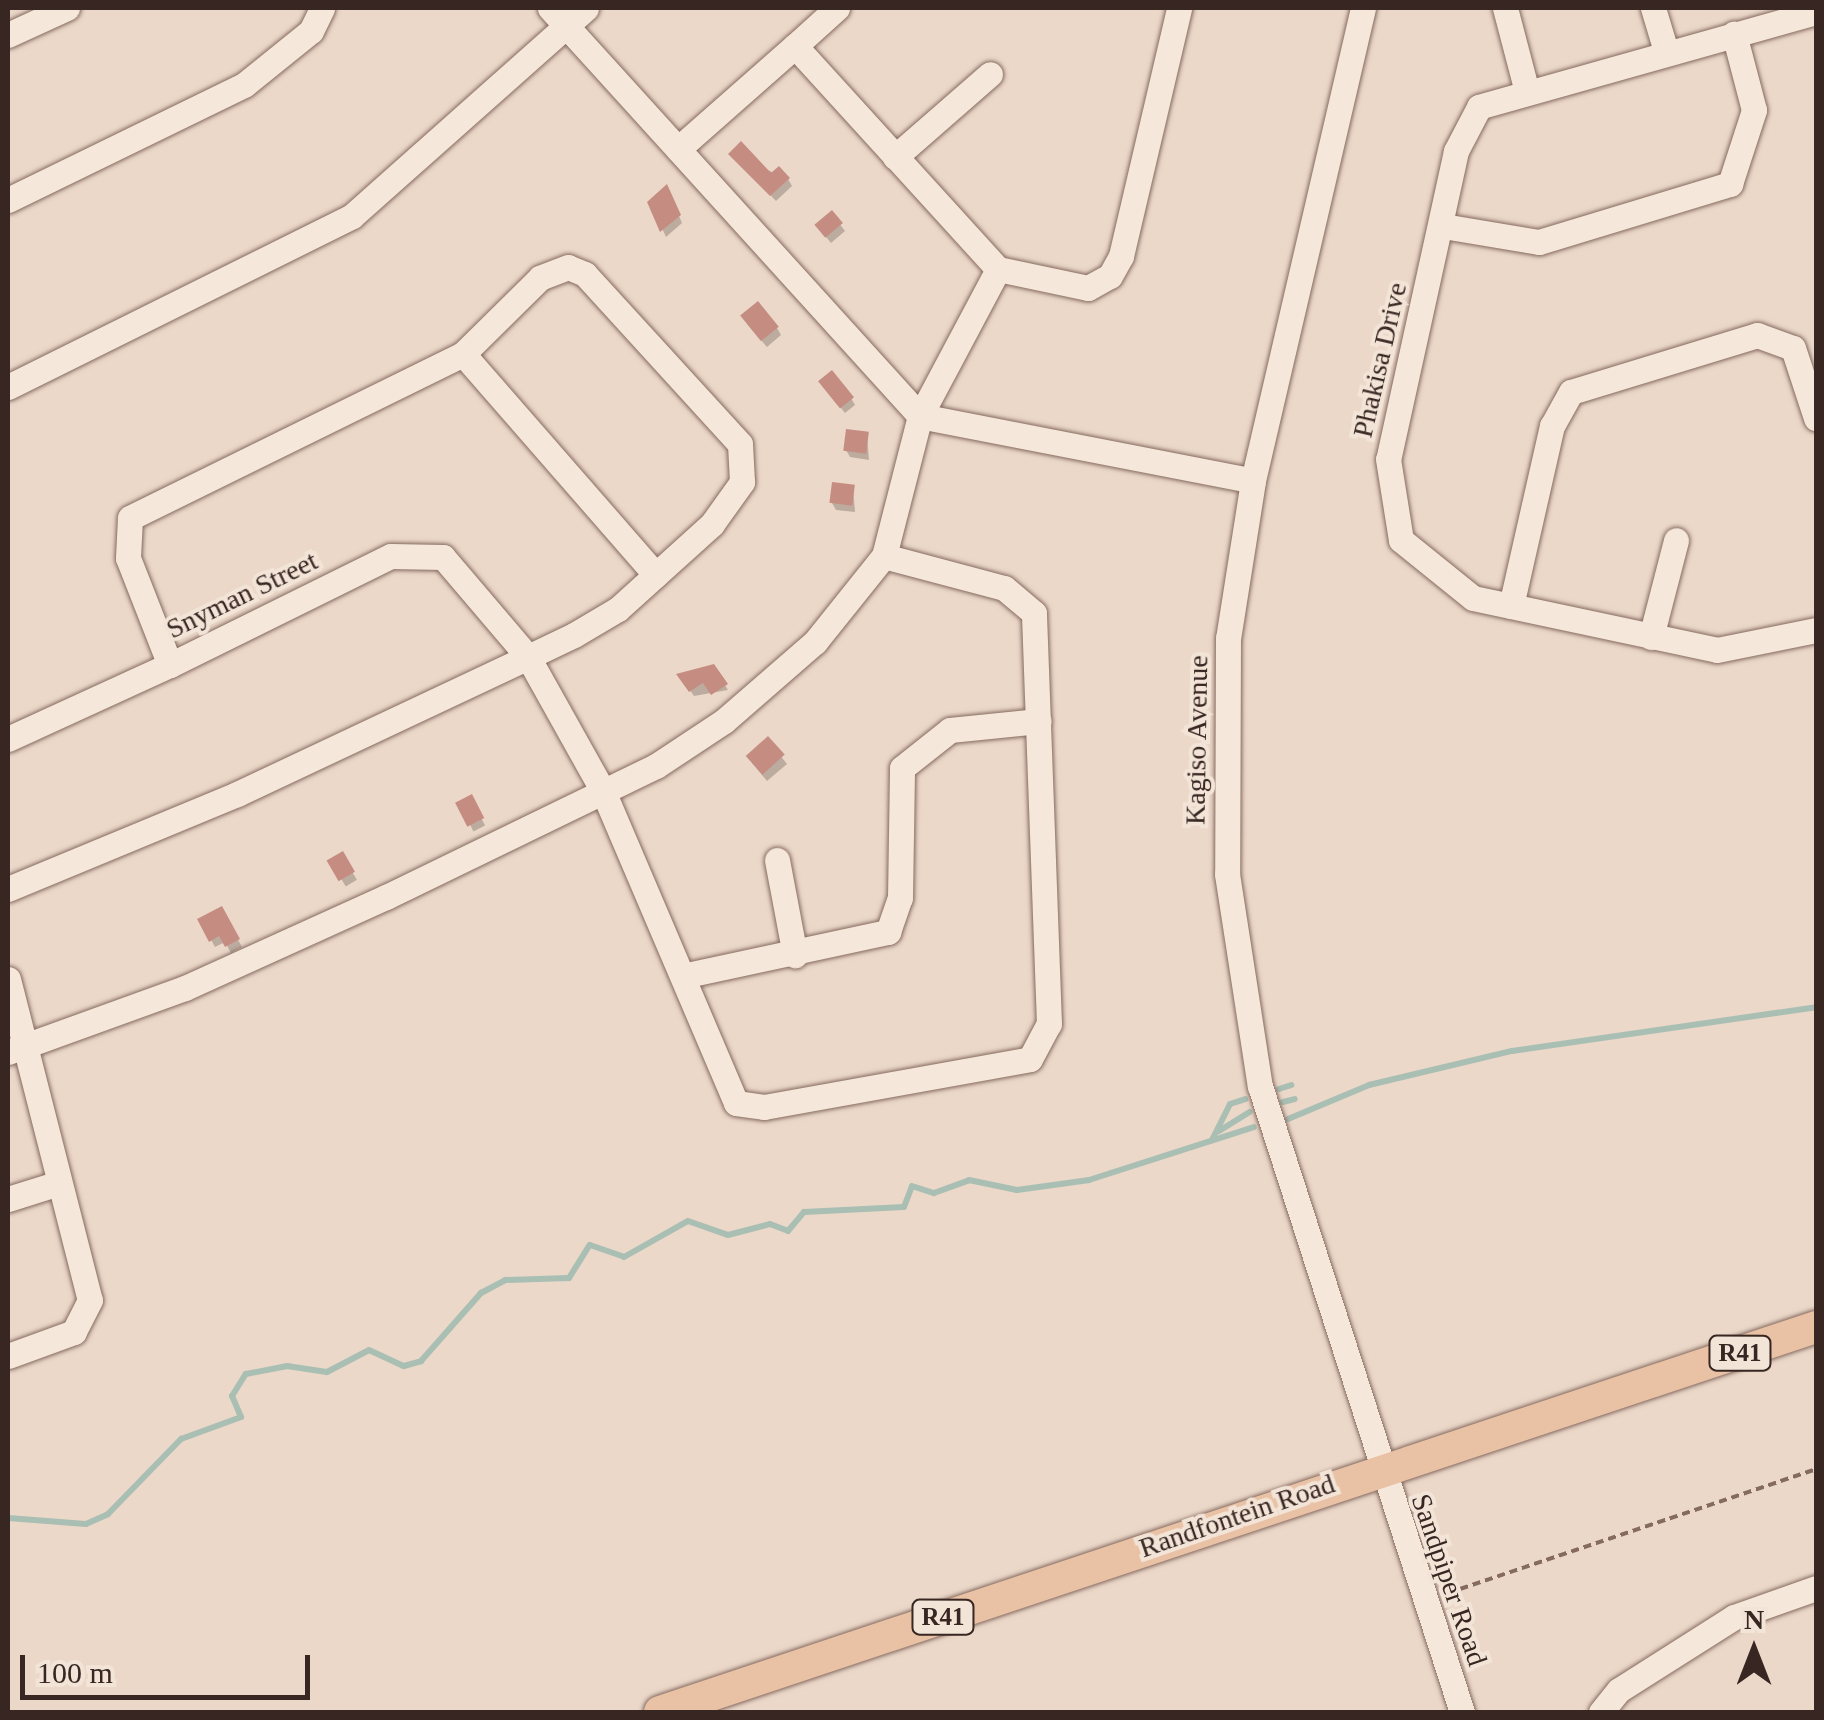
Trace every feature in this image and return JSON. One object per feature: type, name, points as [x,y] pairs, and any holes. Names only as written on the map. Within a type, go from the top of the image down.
[{"type":"main road","name":"Randfontein Road","points":[[660,1712],[1379,1466],[1816,1327]]},
{"type":"street","points":[[8,34],[66,8]]},
{"type":"street","points":[[8,200],[244,85],[310,31],[322,8]]},
{"type":"street","points":[[8,387],[352,216],[558,16],[586,8]]},
{"type":"street","points":[[678,149],[837,8]]},
{"type":"street","points":[[795,46],[998,270],[1088,288],[1110,276],[1179,8]]},
{"type":"street","name":"Kagiso Avenue","points":[[1363,8],[1253,481],[1228,638],[1223,758],[1240,984],[1260,1086],[1379,1466]]},
{"type":"street","points":[[1505,8],[1526,88]]},
{"type":"street","points":[[1654,8],[1666,51]]},
{"type":"street","name":"Phakisa Drive","points":[[1816,12],[1526,88],[1468,119],[1388,460],[1390,510],[1422,565],[1473,598],[1730,650],[1816,630]]},
{"type":"street","points":[[558,16],[920,416],[1253,481]]},
{"type":"street","points":[[1443,226],[1539,242],[1730,184],[1754,110],[1734,34]]},
{"type":"street","points":[[895,156],[990,74]]},
{"type":"street","name":"Snyman Street","points":[[656,575],[735,496],[745,456],[585,274],[568,267],[540,278],[464,354],[130,518],[128,558],[170,665],[418,550],[458,569],[528,657],[603,791],[687,974],[728,1094],[748,1106],[1038,1054],[1049,1024],[1038,721]]},
{"type":"street","points":[[15,1050],[230,969],[603,791],[692,744],[770,683],[843,612],[884,556],[920,416],[998,270]]},
{"type":"street","points":[[1511,606],[1552,426],[1571,392],[1757,335],[1793,348],[1816,418]]},
{"type":"street","points":[[8,890],[528,657],[618,610],[656,575],[464,354]]},
{"type":"street","points":[[1651,637],[1676,540]]},
{"type":"street","points":[[687,974],[871,941],[896,922],[897,789],[914,752],[950,730],[1038,721],[1029,604],[1004,588],[884,556]]},
{"type":"street","points":[[8,739],[170,665]]},
{"type":"street","points":[[777,860],[795,955]]},
{"type":"street","points":[[8,979],[15,1050],[84,1259],[88,1314],[74,1332],[8,1356]]},
{"type":"street","points":[[8,1200],[60,1183]]},
{"type":"street","name":"Sandpiper Road","points":[[1379,1466],[1462,1712]]},
{"type":"street","points":[[1601,1712],[1619,1690],[1734,1618],[1816,1588]]},
{"type":"path","points":[[1425,1601],[1816,1469]]},
{"type":"building","points":[[741,141],[771,173],[779,166],[790,178],[770,196],[728,154]]},
{"type":"building","points":[[667,184],[681,215],[660,232],[647,202]]},
{"type":"building","points":[[832,210],[843,223],[825,238],[814,225]]},
{"type":"building","points":[[758,301],[779,327],[761,341],[740,315]]},
{"type":"building","points":[[832,370],[854,397],[840,409],[818,381]]},
{"type":"building","points":[[846,429],[869,432],[866,454],[843,451]]},
{"type":"building","points":[[832,482],[855,485],[852,506],[829,503]]},
{"type":"building","points":[[714,664],[728,684],[711,695],[703,683],[689,692],[676,674]]},
{"type":"building","points":[[768,736],[785,755],[762,775],[746,756]]},
{"type":"building","points":[[472,794],[484,818],[467,827],[455,803]]},
{"type":"building","points":[[343,851],[355,872],[339,881],[327,860]]},
{"type":"building","points":[[222,906],[240,939],[225,947],[219,936],[209,942],[197,919]]},
{"type":"waterway","points":[[1288,1119],[1369,1085],[1512,1051],[1816,1007]]},
{"type":"waterway","points":[[1279,1089],[1291,1085]]},
{"type":"waterway","points":[[1212,1140],[1230,1104],[1245,1099]]},
{"type":"waterway","points":[[1283,1102],[1295,1099]]},
{"type":"waterway","points":[[1219,1131],[1249,1112]]},
{"type":"waterway","points":[[8,1518],[86,1524],[108,1514],[181,1439],[241,1417],[232,1396],[246,1374],[287,1366],[327,1372],[369,1350],[404,1366],[421,1361],[481,1293],[505,1280],[569,1278],[590,1245],[624,1257],[688,1221],[728,1235],[770,1224],[788,1231],[804,1212],[904,1207],[912,1186],[934,1193],[969,1180],[1017,1190],[1089,1180],[1254,1127]]}]
